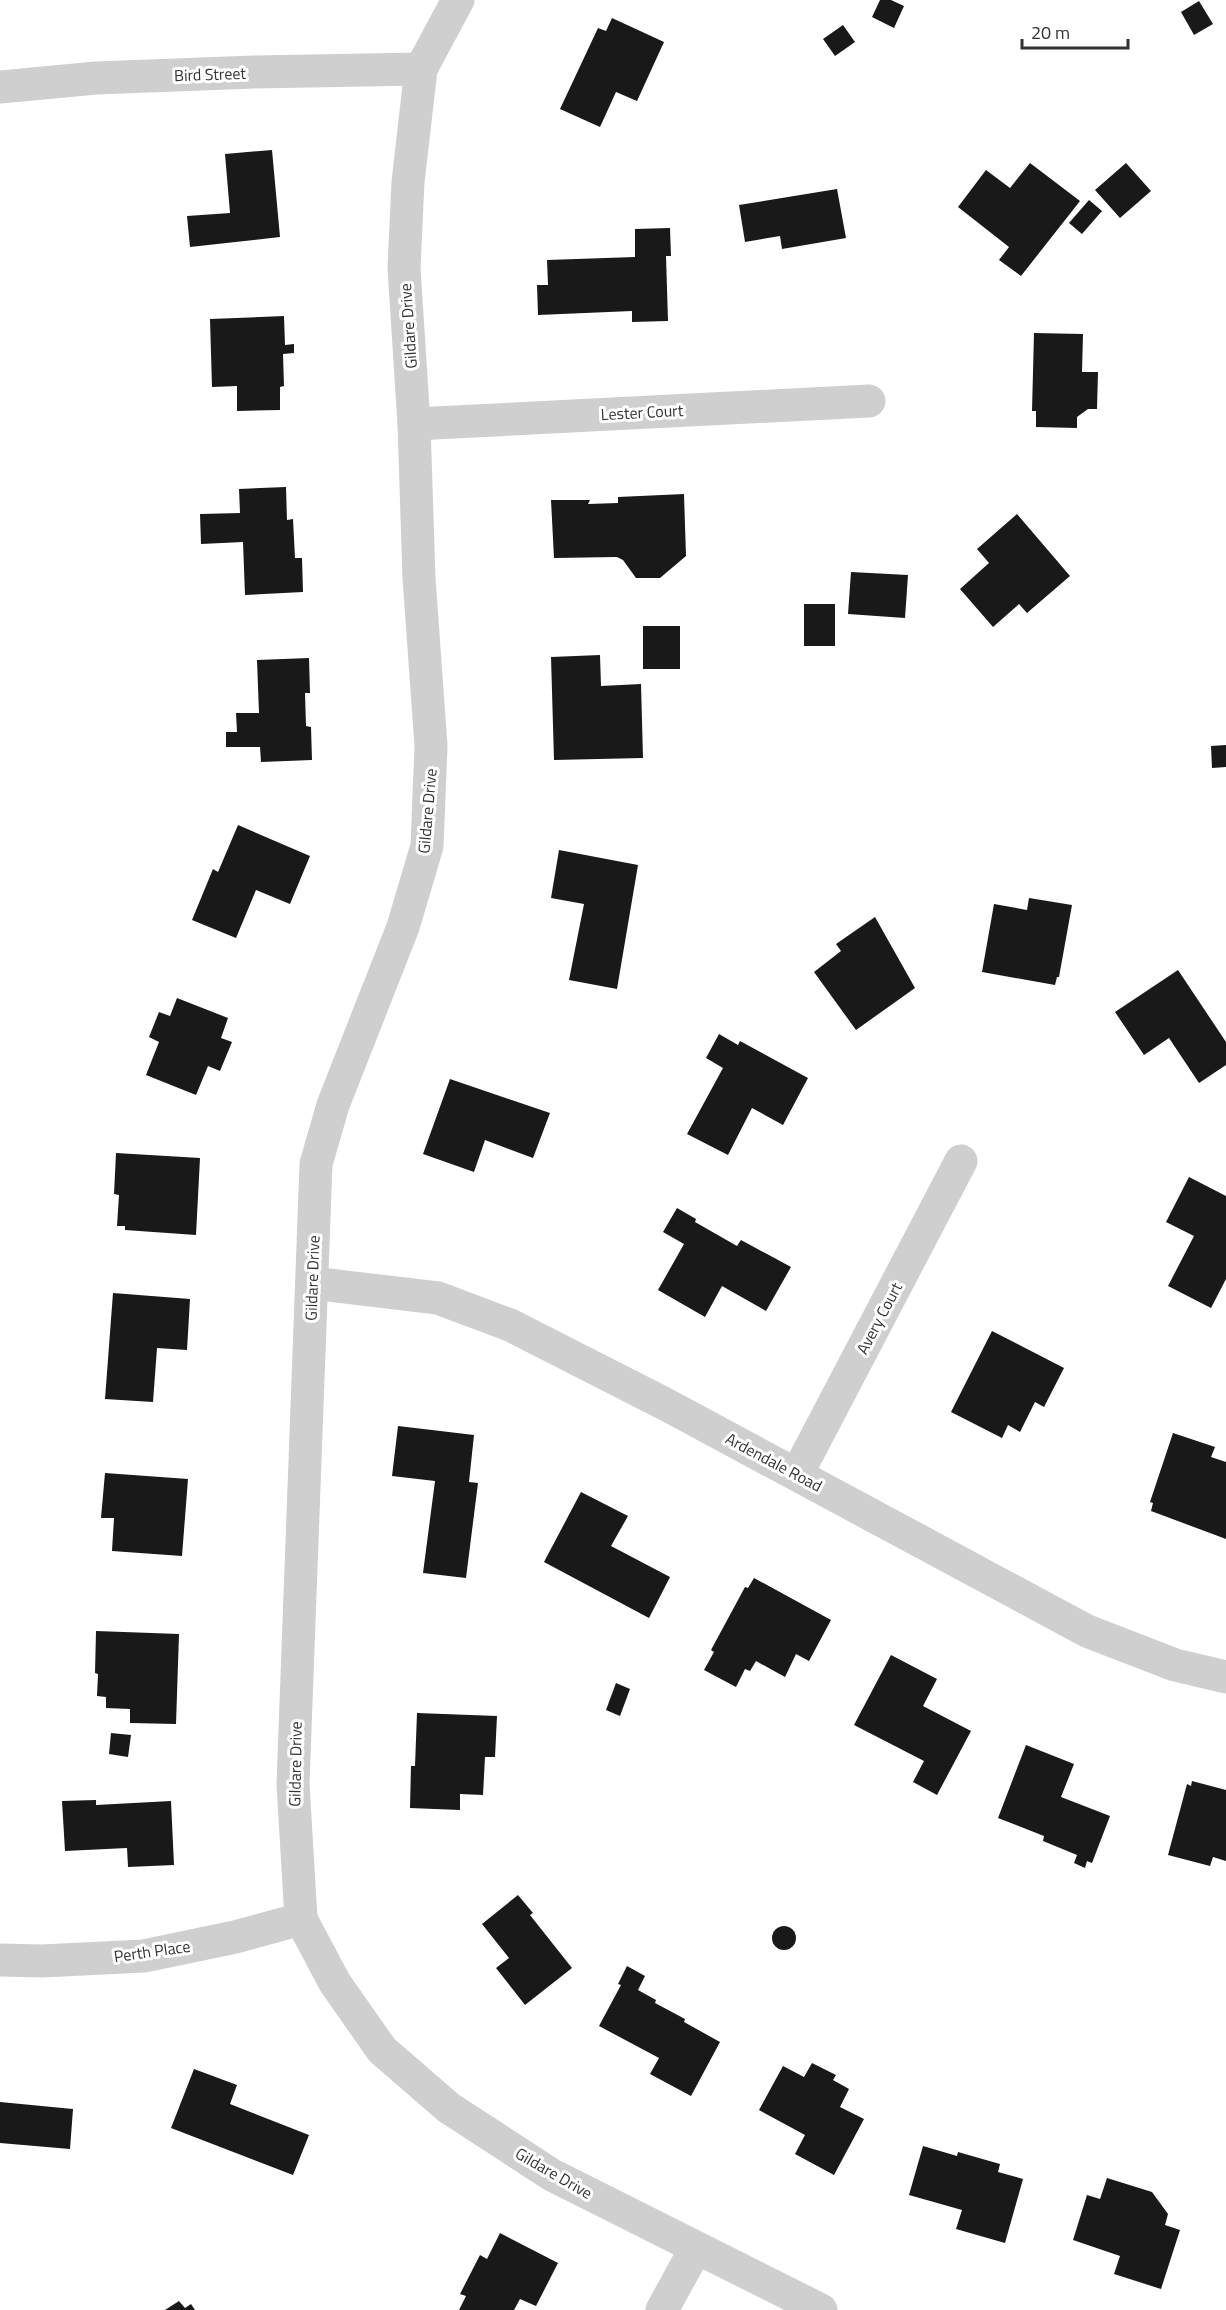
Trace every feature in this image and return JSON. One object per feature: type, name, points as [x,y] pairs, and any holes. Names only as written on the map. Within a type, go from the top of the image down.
[{"type":"street","name":"Gildare Drive","points":[[458,0],[421,69],[408,182],[404,268],[414,424],[419,578],[431,746],[427,846],[403,927],[333,1105],[316,1164],[293,1784],[301,1919],[335,1983],[382,2050],[449,2108],[552,2175],[821,2310]]},
{"type":"street","name":"Bird Street","points":[[0,87],[96,78],[421,69]]},
{"type":"street","name":"Lester Court","points":[[414,424],[869,401]]},
{"type":"street","name":"Avery Court","points":[[797,1474],[961,1161]]},
{"type":"street","name":"Ardendale Road","points":[[312,1283],[438,1298],[510,1325],[797,1474],[1087,1631],[1175,1665],[1226,1677]]},
{"type":"street","name":"Perth Place","points":[[0,1960],[42,1961],[144,1956],[235,1937],[301,1919]]},
{"type":"street","points":[[662,2310],[696,2248]]},
{"type":"building","points":[[880,0],[891,0],[904,6],[894,28],[872,17]]},
{"type":"building","points":[[1199,1],[1213,24],[1194,35],[1181,12]]},
{"type":"building","points":[[612,18],[664,42],[637,101],[616,92],[600,127],[560,109],[598,28],[606,31]]},
{"type":"building","points":[[843,25],[855,42],[835,56],[823,39]]},
{"type":"building","points":[[272,150],[280,237],[190,247],[187,216],[230,213],[225,154]]},
{"type":"building","points":[[1030,163],[1080,201],[1021,276],[999,260],[1009,247],[958,207],[986,170],[1010,188]]},
{"type":"building","points":[[1126,163],[1151,191],[1120,218],[1095,190]]},
{"type":"building","points":[[837,189],[846,238],[782,249],[780,236],[745,242],[739,205]]},
{"type":"building","points":[[1089,200],[1102,211],[1082,234],[1069,223]]},
{"type":"building","points":[[670,228],[671,256],[666,256],[668,321],[632,322],[632,311],[538,315],[537,285],[548,285],[547,260],[635,257],[635,229]]},
{"type":"building","points":[[284,316],[285,345],[294,344],[294,353],[283,354],[284,386],[280,387],[280,410],[237,411],[237,386],[212,387],[210,319]]},
{"type":"building","points":[[1034,333],[1083,334],[1082,372],[1098,372],[1097,409],[1088,409],[1077,417],[1077,428],[1036,427],[1036,411],[1032,411]]},
{"type":"building","points":[[286,487],[287,520],[293,519],[295,558],[302,558],[303,592],[245,595],[243,542],[201,544],[200,514],[240,513],[239,489]]},
{"type":"building","points":[[684,494],[686,556],[660,578],[636,578],[623,560],[617,557],[554,558],[551,500],[590,500],[588,504],[618,503],[618,497]]},
{"type":"building","points":[[1017,514],[1070,576],[1027,613],[1019,604],[993,627],[960,589],[989,563],[977,549]]},
{"type":"building","points":[[851,572],[908,575],[905,618],[848,614]]},
{"type":"building","points":[[804,604],[835,604],[835,646],[804,646]]},
{"type":"building","points":[[643,626],[680,626],[680,669],[643,669]]},
{"type":"building","points":[[600,655],[601,686],[641,684],[643,758],[554,760],[551,657]]},
{"type":"building","points":[[309,658],[310,693],[305,693],[306,726],[311,727],[312,760],[261,762],[260,747],[226,747],[226,732],[237,732],[236,713],[259,713],[257,660]]},
{"type":"building","points":[[1226,745],[1226,767],[1212,768],[1211,746]]},
{"type":"building","points":[[238,825],[310,856],[290,904],[256,890],[236,938],[192,920],[213,869],[218,872]]},
{"type":"building","points":[[559,850],[638,865],[617,989],[569,980],[584,904],[551,898]]},
{"type":"building","points":[[1029,898],[1072,905],[1059,977],[1055,985],[982,972],[994,904],[1027,910]]},
{"type":"building","points":[[875,917],[915,988],[856,1030],[814,972],[841,951],[836,944]]},
{"type":"building","points":[[1178,970],[1226,1042],[1226,1065],[1199,1083],[1169,1038],[1144,1055],[1115,1012]]},
{"type":"building","points":[[177,998],[228,1018],[221,1038],[232,1042],[220,1071],[208,1066],[196,1095],[146,1075],[159,1042],[149,1037],[159,1012],[170,1016]]},
{"type":"building","points":[[719,1034],[738,1045],[740,1041],[808,1078],[783,1125],[752,1108],[728,1155],[687,1134],[723,1068],[706,1058]]},
{"type":"building","points":[[450,1079],[550,1113],[533,1158],[485,1140],[474,1172],[423,1154]]},
{"type":"building","points":[[116,1153],[200,1158],[196,1235],[125,1230],[125,1226],[117,1226],[119,1195],[114,1194]]},
{"type":"building","points":[[1189,1177],[1226,1196],[1226,1279],[1211,1308],[1168,1286],[1194,1236],[1166,1222]]},
{"type":"building","points":[[677,1208],[696,1219],[695,1222],[737,1246],[741,1240],[791,1267],[766,1311],[722,1286],[705,1317],[658,1290],[684,1244],[663,1232]]},
{"type":"building","points":[[113,1293],[190,1299],[187,1350],[157,1348],[153,1402],[105,1399]]},
{"type":"building","points":[[992,1331],[1064,1368],[1044,1407],[1035,1402],[1020,1432],[1008,1425],[1002,1438],[951,1412]]},
{"type":"building","points":[[398,1426],[474,1435],[469,1482],[478,1483],[466,1578],[423,1573],[435,1481],[392,1476]]},
{"type":"building","points":[[1173,1433],[1215,1447],[1211,1457],[1226,1462],[1226,1539],[1151,1511],[1153,1503],[1150,1502]]},
{"type":"building","points":[[105,1473],[188,1479],[182,1556],[112,1551],[114,1518],[101,1518]]},
{"type":"building","points":[[581,1492],[628,1516],[611,1546],[670,1577],[649,1618],[544,1562]]},
{"type":"building","points":[[754,1578],[831,1620],[809,1661],[796,1654],[785,1677],[756,1661],[750,1671],[745,1669],[736,1687],[704,1670],[714,1652],[711,1650],[745,1587],[748,1588]]},
{"type":"building","points":[[96,1631],[179,1634],[176,1724],[130,1723],[130,1709],[106,1708],[106,1697],[97,1696]]},
{"type":"building","points":[[891,1655],[937,1679],[923,1706],[971,1731],[937,1795],[913,1782],[924,1761],[854,1725]]},
{"type":"building","points":[[616,1683],[630,1689],[620,1716],[606,1710]]},
{"type":"building","points":[[417,1713],[497,1716],[495,1757],[485,1757],[483,1795],[460,1794],[460,1810],[410,1808],[411,1766],[415,1766]]},
{"type":"building","points":[[111,1733],[131,1735],[128,1757],[109,1754]]},
{"type":"building","points":[[1026,1745],[1074,1764],[1061,1797],[1110,1816],[1092,1863],[1087,1861],[1085,1868],[1074,1863],[1077,1855],[1043,1841],[1044,1836],[998,1818]]},
{"type":"building","points":[[1192,1781],[1226,1790],[1226,1861],[1213,1857],[1210,1866],[1168,1855],[1187,1784],[1191,1786]]},
{"type":"building","points":[[96,1800],[96,1805],[171,1801],[174,1865],[128,1867],[127,1848],[65,1851],[62,1801]]},
{"type":"building","points":[[518,1895],[533,1913],[530,1915],[572,1968],[525,2005],[496,1968],[509,1958],[482,1924]]},
{"type":"building","points":[[784,1926],[789,1927],[795,1933],[795,1943],[789,1949],[784,1950],[779,1949],[773,1943],[772,1938],[773,1933],[779,1927]]},
{"type":"building","points":[[627,1966],[645,1976],[638,1990],[656,2000],[655,2003],[685,2019],[684,2022],[720,2042],[691,2096],[650,2074],[659,2058],[599,2026],[621,1985],[618,1984]]},
{"type":"building","points":[[812,2063],[836,2075],[833,2080],[849,2089],[840,2107],[864,2119],[834,2175],[795,2154],[805,2135],[759,2110],[783,2066],[804,2077]]},
{"type":"building","points":[[194,2069],[237,2085],[230,2104],[309,2135],[293,2175],[171,2128]]},
{"type":"building","points":[[0,2102],[73,2109],[70,2149],[0,2143]]},
{"type":"building","points":[[923,2146],[957,2156],[958,2152],[1000,2164],[998,2172],[1023,2179],[1005,2243],[956,2229],[962,2210],[909,2195]]},
{"type":"building","points":[[1107,2178],[1152,2192],[1168,2214],[1165,2225],[1180,2230],[1161,2289],[1114,2274],[1120,2256],[1073,2240],[1087,2195],[1100,2199]]},
{"type":"building","points":[[500,2233],[558,2263],[536,2306],[520,2299],[514,2310],[459,2310],[466,2296],[460,2294],[480,2255],[487,2259]]},
{"type":"building","points":[[179,2301],[185,2308],[191,2304],[195,2310],[165,2310]]}]
